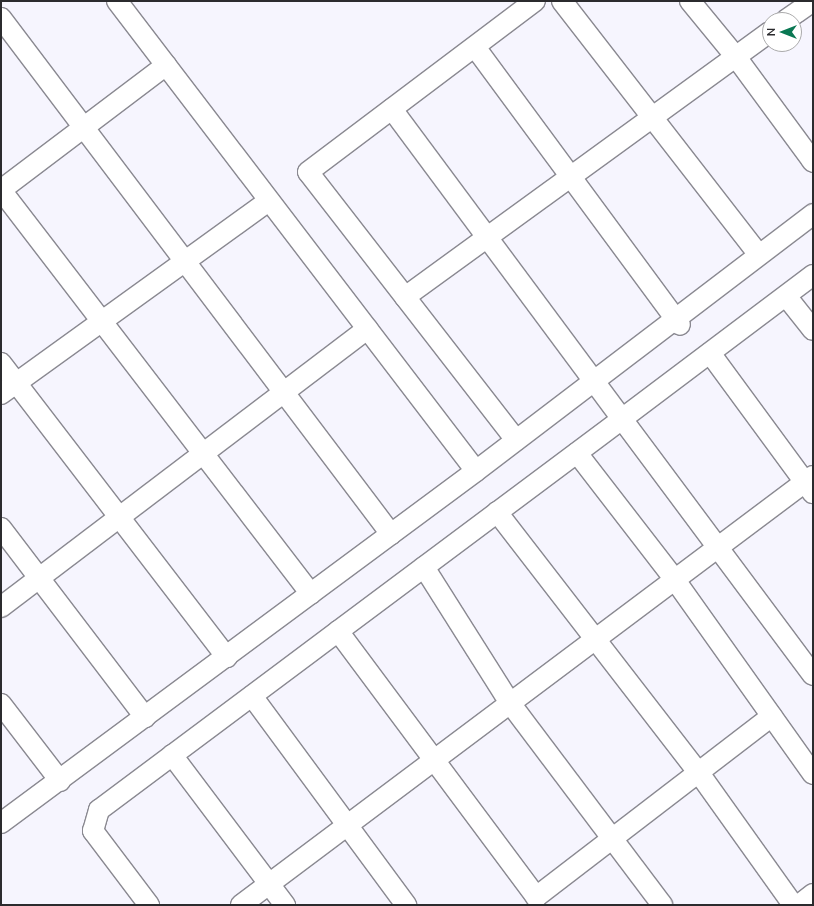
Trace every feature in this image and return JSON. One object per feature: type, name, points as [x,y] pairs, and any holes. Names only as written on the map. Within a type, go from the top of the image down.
[{"type":"street","points":[[117,1],[476,471]]},
{"type":"street","points":[[516,440],[308,172],[535,1]]},
{"type":"street","points":[[562,1],[759,255]]},
{"type":"street","points":[[690,1],[736,57],[813,162]]},
{"type":"street","points":[[797,12],[813,1]]},
{"type":"street","points":[[1,18],[391,534]]},
{"type":"street","points":[[405,297],[762,38]]},
{"type":"street","points":[[475,47],[678,322]]},
{"type":"street","points":[[166,65],[1,190],[311,594]]},
{"type":"street","points":[[392,109],[593,382],[813,675]]},
{"type":"street","points":[[9,389],[269,201]]},
{"type":"street","points":[[1,823],[60,781],[593,382],[678,322],[759,255],[813,214]]},
{"type":"street","points":[[149,905],[93,832],[99,810],[813,275]]},
{"type":"street","points":[[786,296],[813,330]]},
{"type":"street","points":[[1,607],[367,329]]},
{"type":"street","points":[[241,905],[717,548],[810,484],[710,353]]},
{"type":"street","points":[[1,363],[9,389],[120,517],[227,656]]},
{"type":"street","points":[[577,452],[675,580],[813,774]]},
{"type":"street","points":[[497,512],[594,640],[699,772],[793,905]]},
{"type":"street","points":[[1,528],[145,717]]},
{"type":"street","points":[[424,567],[510,703],[662,905]]},
{"type":"street","points":[[338,631],[434,760],[535,902],[612,839],[772,716]]},
{"type":"street","points":[[252,696],[406,905]]},
{"type":"street","points":[[1,704],[60,781]]},
{"type":"street","points":[[172,755],[285,905]]},
{"type":"street","points":[[799,905],[813,894]]}]
